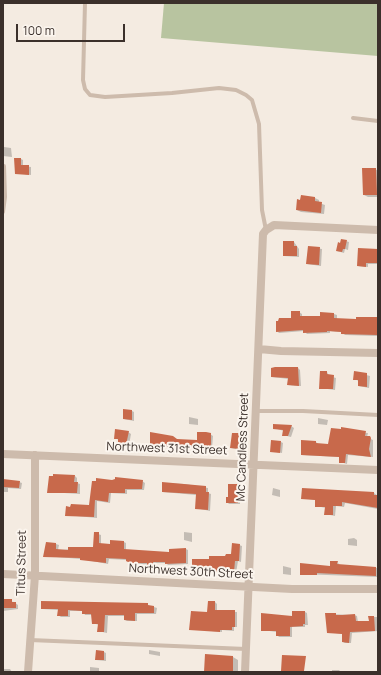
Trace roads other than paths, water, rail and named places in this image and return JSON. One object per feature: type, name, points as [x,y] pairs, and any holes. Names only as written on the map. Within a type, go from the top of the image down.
[{"type":"street","points":[[268,228],[274,225],[378,230]]},
{"type":"street","name":"Mc Candless Street","points":[[245,672],[263,234],[268,228]]},
{"type":"street","points":[[259,349],[281,351],[378,353]]},
{"type":"street","name":"Northwest 31st Street","points":[[3,454],[378,470]]},
{"type":"street","name":"Titus Street","points":[[28,672],[35,575],[35,455]]},
{"type":"street","name":"Northwest 30th Street","points":[[3,574],[292,589],[378,589]]},
{"type":"lane","points":[[85,3],[83,80],[85,89],[90,95],[165,94],[218,88],[236,90],[252,100],[259,124],[261,195],[268,228]]},
{"type":"lane","points":[[353,118],[378,121]]},
{"type":"lane","points":[[3,212],[5,197],[4,166]]},
{"type":"lane","points":[[256,411],[304,411],[378,415]]},
{"type":"lane","points":[[30,640],[246,649]]}]
